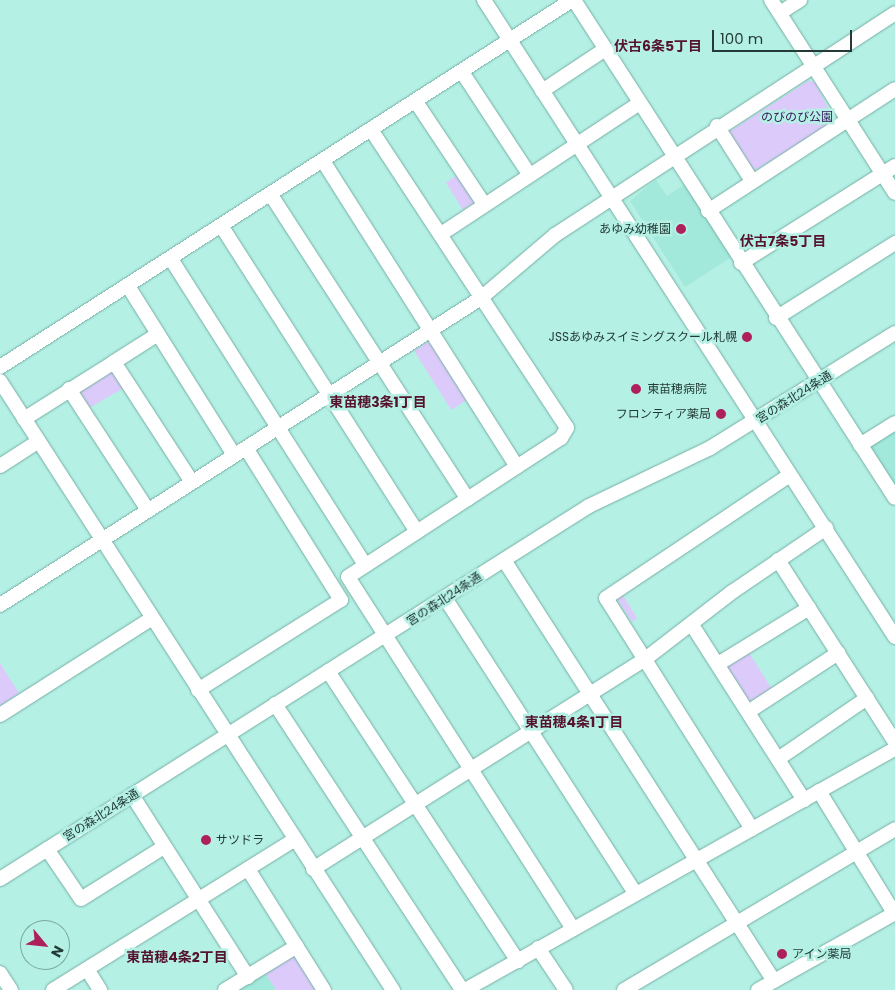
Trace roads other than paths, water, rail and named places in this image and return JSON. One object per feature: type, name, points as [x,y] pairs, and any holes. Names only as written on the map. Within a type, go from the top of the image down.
[{"type":"street","points":[[484,0],[895,636]]},
{"type":"street","points":[[0,367],[372,131],[573,0],[776,318],[895,498]]},
{"type":"street","points":[[771,0],[849,118],[895,193]]},
{"type":"street","points":[[780,13],[800,0]]},
{"type":"street","points":[[0,605],[481,298],[555,236],[674,158],[717,126],[895,13]]},
{"type":"street","points":[[542,91],[604,50]]},
{"type":"street","points":[[462,72],[529,174]]},
{"type":"street","points":[[708,211],[752,180],[895,89]]},
{"type":"street","points":[[416,102],[484,204]]},
{"type":"street","points":[[441,234],[529,174],[638,104]]},
{"type":"street","points":[[717,126],[752,180]]},
{"type":"street","points":[[372,131],[567,428],[561,438],[417,532],[364,563],[348,577],[384,637],[573,929]]},
{"type":"street","points":[[323,161],[517,467]]},
{"type":"street","points":[[741,263],[895,166]]},
{"type":"street","points":[[271,195],[468,499]]},
{"type":"street","points":[[222,227],[417,532]]},
{"type":"street","points":[[776,318],[895,243]]},
{"type":"street","points":[[171,259],[364,563]]},
{"type":"street","points":[[128,286],[234,455]]},
{"type":"street","name":"宮の森北24条通","points":[[0,878],[504,560],[628,484],[710,448],[755,422],[895,333]]},
{"type":"street","points":[[24,419],[158,334]]},
{"type":"street","points":[[114,362],[192,482]]},
{"type":"street","points":[[0,381],[294,840],[393,990]]},
{"type":"street","points":[[69,390],[148,510]]},
{"type":"street","points":[[860,445],[895,423]]},
{"type":"street","points":[[0,466],[39,441]]},
{"type":"street","points":[[198,690],[341,600],[246,448]]},
{"type":"street","points":[[752,830],[606,598],[790,475]]},
{"type":"street","points":[[313,869],[644,660],[778,560],[826,528]]},
{"type":"street","points":[[504,560],[774,981]]},
{"type":"street","points":[[778,560],[895,742]]},
{"type":"street","points":[[445,598],[533,730],[636,894]]},
{"type":"street","points":[[718,664],[809,608]]},
{"type":"street","points":[[0,715],[152,618]]},
{"type":"street","points":[[692,625],[804,800]]},
{"type":"street","points":[[748,712],[838,653]]},
{"type":"street","points":[[328,671],[414,805],[518,960]]},
{"type":"street","points":[[778,759],[867,698]]},
{"type":"street","points":[[275,704],[464,990],[895,749]]},
{"type":"street","points":[[758,990],[894,913],[819,791]]},
{"type":"street","points":[[132,796],[248,977]]},
{"type":"street","points":[[624,990],[739,925],[895,829]]},
{"type":"street","points":[[53,990],[199,901],[294,840]]},
{"type":"street","points":[[47,849],[81,899],[164,847]]},
{"type":"street","points":[[248,869],[324,990]]},
{"type":"street","points":[[225,990],[296,946]]},
{"type":"street","points":[[538,948],[566,990]]},
{"type":"street","points":[[87,969],[100,990]]},
{"type":"street","points":[[0,973],[11,990]]},
{"type":"place","name":"あゆみ幼稚園","points":[[681,229]]},
{"type":"place","name":"JSSあゆみスイミングスクール札幌","points":[[747,337]]},
{"type":"place","name":"東苗穂病院","points":[[636,389]]},
{"type":"place","name":"フロンティア薬局","points":[[721,414]]},
{"type":"place","name":"サツドラ","points":[[206,840]]},
{"type":"place","name":"アイン薬局","points":[[782,954]]},
{"type":"district","name":"伏古6条5丁目","points":[[658,46]]},
{"type":"district","name":"伏古7条5丁目","points":[[783,241]]},
{"type":"district","name":"東苗穂3条1丁目","points":[[378,402]]},
{"type":"district","name":"東苗穂4条1丁目","points":[[574,722]]},
{"type":"district","name":"東苗穂4条2丁目","points":[[177,957]]},
{"type":"park label","name":"のびのび公園","points":[[797,117]]}]
